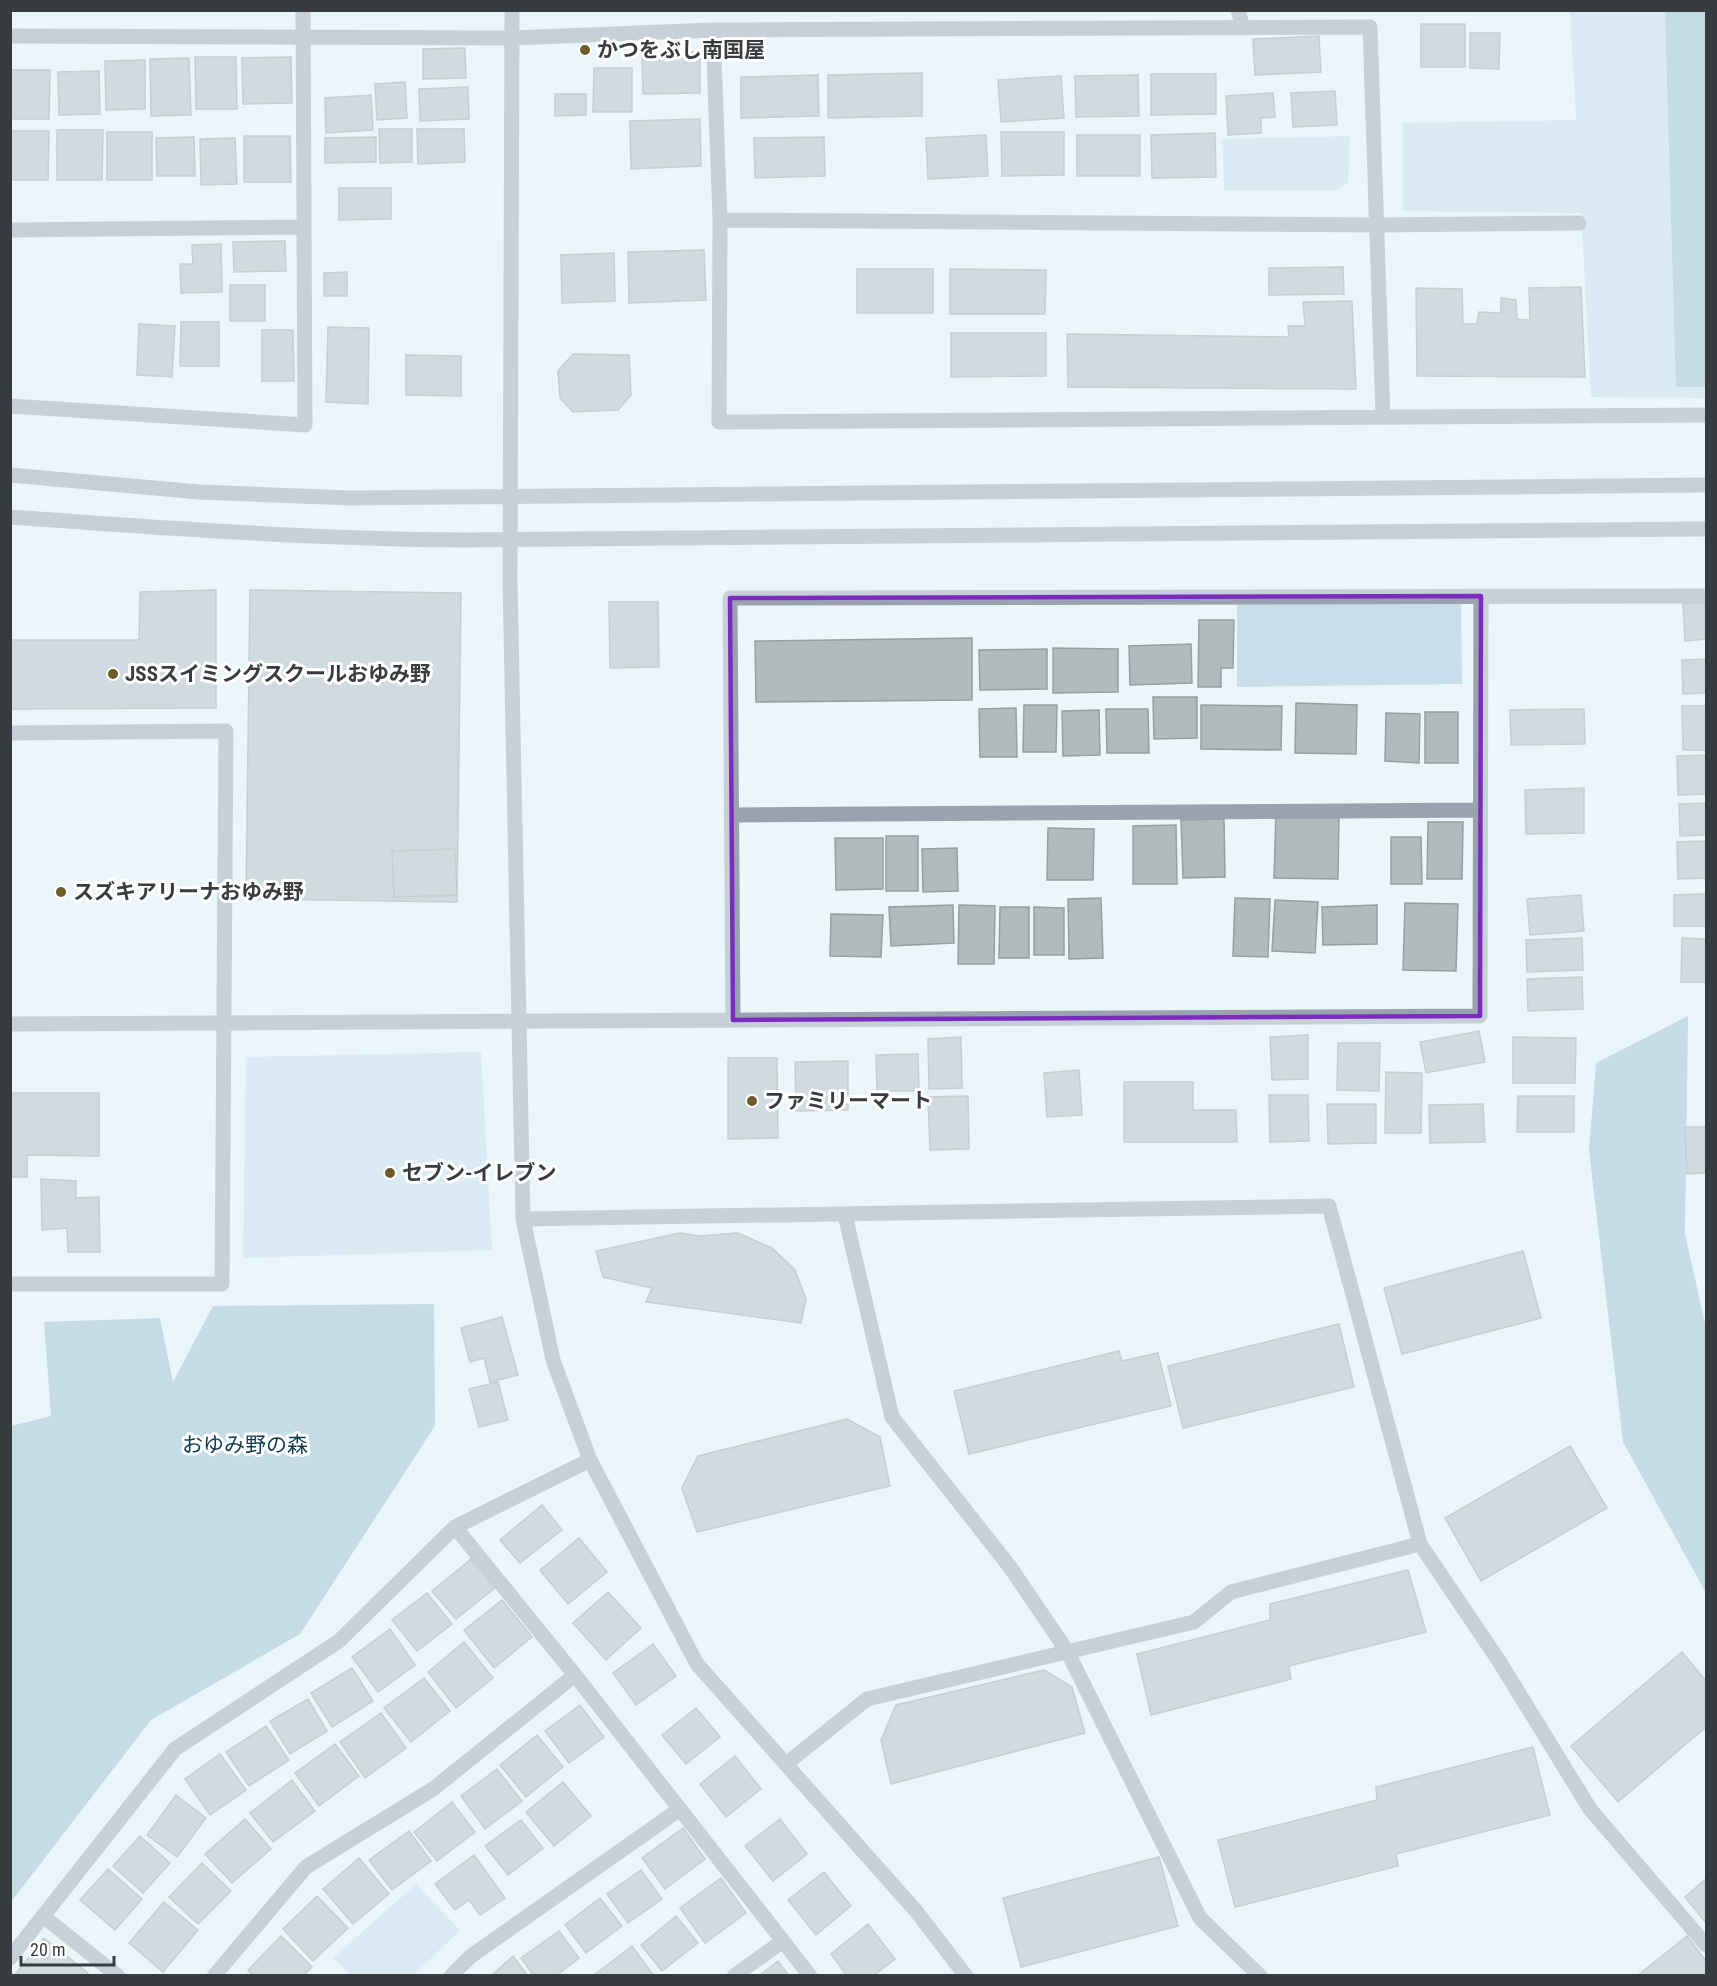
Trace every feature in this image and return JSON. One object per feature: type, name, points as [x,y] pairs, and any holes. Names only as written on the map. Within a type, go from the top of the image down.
[{"type":"street","points":[[10,406],[305,425],[302,227],[303,10]]},
{"type":"street","points":[[512,10],[511,540],[523,1219],[553,1360],[590,1460],[697,1664],[916,1911],[966,1976]]},
{"type":"street","points":[[1238,10],[1243,27]]},
{"type":"street","points":[[10,36],[512,38],[713,30],[1370,27],[1383,417]]},
{"type":"street","points":[[713,30],[720,220],[719,422],[1707,415]]},
{"type":"street","points":[[720,220],[1377,225],[1579,223]]},
{"type":"street","points":[[10,230],[302,227]]},
{"type":"street","points":[[10,475],[200,492],[350,498],[1707,485]]},
{"type":"street","points":[[10,517],[286,536],[511,540],[1707,529]]},
{"type":"street","points":[[10,1024],[1480,1016],[1481,596]]},
{"type":"street","points":[[733,1020],[730,598],[1707,596]]},
{"type":"street","points":[[10,733],[226,731],[222,1284],[10,1284]]},
{"type":"street","points":[[731,815],[1480,810]]},
{"type":"street","points":[[523,1219],[1329,1206],[1420,1544],[1499,1661],[1590,1809],[1707,1945]]},
{"type":"street","points":[[845,1215],[892,1417],[1010,1567],[1067,1651],[1200,1918],[1260,1976]]},
{"type":"street","points":[[10,1958],[175,1749],[339,1641],[454,1527],[590,1460]]},
{"type":"street","points":[[454,1527],[575,1675],[810,1976]]},
{"type":"street","points":[[786,1764],[867,1700],[1194,1622],[1231,1592],[1420,1544]]},
{"type":"street","points":[[214,1976],[306,1868],[433,1789],[575,1675]]},
{"type":"street","points":[[451,1976],[471,1956],[680,1809]]},
{"type":"street","points":[[43,1916],[118,1976]]},
{"type":"street","points":[[734,1976],[783,1941]]},
{"type":"highlighted area","points":[[1481,596],[1480,1016],[733,1020],[730,598]]},
{"type":"shaded area","points":[[1570,11],[1706,11],[1706,398],[1591,397],[1581,213],[1403,211],[1403,123],[1576,120]]},
{"type":"shaded area","points":[[1350,136],[1348,183],[1337,190],[1224,190],[1222,139]]},
{"type":"shaded area","points":[[1461,600],[1462,684],[1237,687],[1237,602]]},
{"type":"shaded area","points":[[481,1052],[492,1250],[243,1258],[246,1057]]},
{"type":"shaded area","points":[[416,1884],[460,1930],[414,1975],[351,1975],[333,1958]]},
{"type":"green space","points":[[1665,11],[1706,11],[1706,387],[1676,387]]},
{"type":"green space","points":[[1688,1016],[1685,1234],[1706,1328],[1706,1593],[1623,1442],[1589,1150],[1596,1063]]},
{"type":"green space","name":"おゆみ野の森","points":[[434,1304],[435,1426],[300,1634],[151,1720],[11,1902],[11,1426],[51,1416],[44,1322],[160,1318],[173,1382],[213,1306]]},
{"type":"building","points":[[1421,24],[1465,24],[1465,67],[1421,67]]},
{"type":"building","points":[[1470,33],[1500,33],[1499,69],[1470,68]]},
{"type":"building","points":[[1319,36],[1321,72],[1255,75],[1253,39]]},
{"type":"building","points":[[465,48],[466,78],[423,79],[423,49]]},
{"type":"building","points":[[700,52],[700,93],[643,94],[642,53]]},
{"type":"building","points":[[195,57],[236,57],[237,109],[196,109]]},
{"type":"building","points":[[291,57],[292,103],[243,104],[242,58]]},
{"type":"building","points":[[189,58],[191,115],[151,116],[150,59]]},
{"type":"building","points":[[145,60],[145,109],[106,110],[105,61]]},
{"type":"building","points":[[594,68],[632,68],[632,112],[593,112]]},
{"type":"building","points":[[10,70],[50,70],[49,119],[10,119]]},
{"type":"building","points":[[99,71],[100,114],[59,115],[58,72]]},
{"type":"building","points":[[922,73],[922,116],[828,118],[828,75]]},
{"type":"building","points":[[1151,74],[1216,74],[1216,114],[1151,115]]},
{"type":"building","points":[[818,75],[819,116],[741,118],[741,77]]},
{"type":"building","points":[[1138,75],[1139,116],[1076,117],[1075,76]]},
{"type":"building","points":[[1061,76],[1064,118],[1001,122],[998,80]]},
{"type":"building","points":[[405,82],[407,118],[377,120],[375,84]]},
{"type":"building","points":[[468,87],[469,119],[420,121],[419,89]]},
{"type":"building","points":[[1335,91],[1337,125],[1293,127],[1291,93]]},
{"type":"building","points":[[1273,93],[1275,117],[1261,118],[1261,133],[1228,135],[1226,96]]},
{"type":"building","points":[[555,94],[586,94],[586,115],[555,116]]},
{"type":"building","points":[[371,95],[373,130],[326,133],[325,98]]},
{"type":"building","points":[[700,119],[701,166],[631,169],[630,121]]},
{"type":"building","points":[[379,129],[412,129],[412,162],[380,163]]},
{"type":"building","points":[[417,129],[464,129],[465,162],[418,164]]},
{"type":"building","points":[[57,130],[103,130],[102,180],[57,180]]},
{"type":"building","points":[[10,131],[49,131],[48,180],[10,180]]},
{"type":"building","points":[[107,132],[152,132],[152,180],[107,180]]},
{"type":"building","points":[[1001,132],[1064,132],[1064,175],[1002,176]]},
{"type":"building","points":[[1215,133],[1216,177],[1152,178],[1151,135]]},
{"type":"building","points":[[986,135],[988,176],[928,179],[926,138]]},
{"type":"building","points":[[1077,135],[1140,135],[1140,176],[1077,176]]},
{"type":"building","points":[[244,136],[290,136],[291,182],[244,182]]},
{"type":"building","points":[[194,137],[195,176],[157,176],[156,138]]},
{"type":"building","points":[[376,137],[376,162],[325,163],[325,138]]},
{"type":"building","points":[[824,137],[825,176],[755,178],[754,138]]},
{"type":"building","points":[[235,138],[237,184],[201,185],[200,139]]},
{"type":"building","points":[[339,188],[391,188],[391,219],[339,220]]},
{"type":"building","points":[[285,241],[286,271],[234,272],[233,242]]},
{"type":"building","points":[[221,244],[222,292],[181,293],[180,264],[193,264],[192,245]]},
{"type":"building","points":[[704,250],[706,300],[629,303],[628,252]]},
{"type":"building","points":[[614,253],[615,301],[562,303],[561,255]]},
{"type":"building","points":[[1343,267],[1344,294],[1269,295],[1269,268]]},
{"type":"building","points":[[857,269],[933,269],[933,313],[857,313]]},
{"type":"building","points":[[950,269],[1046,270],[1045,314],[950,314]]},
{"type":"building","points":[[347,272],[347,296],[324,296],[324,273]]},
{"type":"building","points":[[230,285],[265,285],[265,321],[230,321]]},
{"type":"building","points":[[1581,287],[1585,377],[1417,376],[1416,288],[1462,289],[1463,324],[1477,324],[1479,312],[1501,313],[1501,298],[1516,300],[1517,319],[1530,320],[1529,288]]},
{"type":"building","points":[[1352,301],[1356,389],[1068,387],[1067,334],[1289,337],[1288,326],[1305,326],[1303,302]]},
{"type":"building","points":[[181,322],[219,322],[219,366],[180,366]]},
{"type":"building","points":[[139,324],[175,326],[172,377],[137,375]]},
{"type":"building","points":[[328,327],[369,328],[368,404],[326,402]]},
{"type":"building","points":[[262,330],[293,330],[294,381],[262,381]]},
{"type":"building","points":[[951,333],[1046,333],[1046,376],[951,377]]},
{"type":"building","points":[[573,354],[629,355],[631,395],[618,410],[573,412],[560,398],[558,371]]},
{"type":"building","points":[[406,355],[461,356],[461,396],[406,395]]},
{"type":"building","name":"JSSスイミングスクールおゆみ野","points":[[216,590],[216,708],[10,709],[10,640],[139,640],[140,592]]},
{"type":"building","points":[[250,590],[461,593],[457,902],[246,899]]},
{"type":"building","points":[[609,602],[658,602],[659,667],[610,668]]},
{"type":"building","points":[[1706,602],[1706,639],[1685,641],[1683,604]]},
{"type":"building","points":[[1199,620],[1234,620],[1233,668],[1221,668],[1221,687],[1198,687]]},
{"type":"building","points":[[972,638],[972,700],[756,702],[755,641]]},
{"type":"building","points":[[1191,644],[1192,683],[1130,685],[1129,646]]},
{"type":"building","points":[[1053,648],[1118,649],[1118,692],[1053,693]]},
{"type":"building","points":[[1047,649],[1047,689],[980,690],[979,650]]},
{"type":"building","points":[[1706,659],[1706,693],[1683,694],[1682,660]]},
{"type":"building","points":[[1153,697],[1197,697],[1197,738],[1154,739]]},
{"type":"building","points":[[1296,703],[1357,705],[1356,754],[1295,753]]},
{"type":"building","points":[[1024,705],[1057,705],[1056,752],[1023,752]]},
{"type":"building","points":[[1201,705],[1282,706],[1281,750],[1201,749]]},
{"type":"building","points":[[1682,706],[1706,706],[1706,750],[1683,750]]},
{"type":"building","points":[[1016,708],[1017,757],[980,757],[979,709]]},
{"type":"building","points":[[1106,709],[1148,709],[1149,753],[1107,753]]},
{"type":"building","points":[[1584,709],[1585,744],[1511,745],[1510,710]]},
{"type":"building","points":[[1099,710],[1100,755],[1063,756],[1062,711]]},
{"type":"building","points":[[1425,712],[1458,712],[1458,763],[1425,763]]},
{"type":"building","points":[[1386,713],[1420,714],[1419,763],[1385,761]]},
{"type":"building","points":[[1706,755],[1706,794],[1678,795],[1677,756]]},
{"type":"building","points":[[1584,788],[1584,833],[1526,834],[1525,790]]},
{"type":"building","points":[[1706,803],[1706,835],[1680,836],[1679,804]]},
{"type":"building","points":[[1276,812],[1339,813],[1338,879],[1274,878]]},
{"type":"building","points":[[1224,819],[1225,877],[1183,878],[1181,820]]},
{"type":"building","points":[[1428,822],[1463,822],[1462,879],[1427,879]]},
{"type":"building","points":[[1176,825],[1177,884],[1133,884],[1133,826]]},
{"type":"building","points":[[1048,828],[1094,829],[1093,880],[1047,880]]},
{"type":"building","points":[[886,836],[918,836],[918,891],[886,891]]},
{"type":"building","points":[[1391,837],[1421,837],[1422,884],[1391,884]]},
{"type":"building","points":[[835,838],[883,838],[883,889],[836,890]]},
{"type":"building","points":[[1706,841],[1706,878],[1678,879],[1677,842]]},
{"type":"building","points":[[957,848],[958,891],[923,892],[922,849]]},
{"type":"building","points":[[455,849],[457,895],[394,897],[392,851]]},
{"type":"building","points":[[1706,894],[1706,926],[1674,926],[1674,895]]},
{"type":"building","points":[[1581,895],[1584,931],[1530,935],[1527,899]]},
{"type":"building","points":[[1101,898],[1103,958],[1069,959],[1068,899]]},
{"type":"building","points":[[1235,898],[1270,899],[1268,957],[1233,956]]},
{"type":"building","points":[[1275,900],[1318,902],[1315,953],[1272,951]]},
{"type":"building","points":[[1405,903],[1458,904],[1456,971],[1403,970]]},
{"type":"building","points":[[953,905],[954,943],[891,946],[889,907]]},
{"type":"building","points":[[959,905],[995,906],[994,964],[958,964]]},
{"type":"building","points":[[1377,905],[1377,944],[1323,945],[1322,907]]},
{"type":"building","points":[[1000,907],[1029,907],[1029,958],[999,958]]},
{"type":"building","points":[[1034,907],[1064,908],[1064,955],[1034,955]]},
{"type":"building","points":[[831,914],[883,915],[881,957],[830,956]]},
{"type":"building","points":[[1582,938],[1583,970],[1527,972],[1526,940]]},
{"type":"building","points":[[1682,938],[1706,939],[1706,982],[1681,982]]},
{"type":"building","points":[[1582,977],[1583,1009],[1528,1011],[1527,979]]},
{"type":"building","points":[[1479,1031],[1485,1062],[1426,1073],[1420,1042]]},
{"type":"building","points":[[1308,1035],[1308,1079],[1272,1080],[1270,1037]]},
{"type":"building","points":[[961,1037],[962,1088],[929,1089],[928,1039]]},
{"type":"building","points":[[1513,1037],[1576,1038],[1575,1083],[1513,1083]]},
{"type":"building","points":[[1338,1043],[1380,1043],[1379,1091],[1337,1090]]},
{"type":"building","points":[[918,1054],[919,1091],[877,1091],[876,1055]]},
{"type":"building","points":[[728,1058],[777,1058],[778,1138],[728,1139]]},
{"type":"building","points":[[848,1061],[848,1110],[796,1111],[795,1062]]},
{"type":"building","points":[[1079,1070],[1082,1115],[1047,1117],[1044,1073]]},
{"type":"building","points":[[1386,1072],[1422,1073],[1421,1133],[1385,1133]]},
{"type":"building","points":[[1124,1082],[1193,1082],[1193,1110],[1236,1110],[1237,1142],[1124,1142]]},
{"type":"building","points":[[10,1093],[99,1093],[99,1156],[27,1155],[27,1177],[10,1177]]},
{"type":"building","points":[[1269,1095],[1308,1095],[1309,1141],[1270,1142]]},
{"type":"building","points":[[968,1096],[969,1149],[930,1150],[928,1097]]},
{"type":"building","points":[[1518,1096],[1574,1096],[1574,1132],[1517,1132]]},
{"type":"building","points":[[1327,1104],[1376,1104],[1376,1143],[1328,1144]]},
{"type":"building","points":[[1483,1104],[1485,1142],[1430,1143],[1429,1105]]},
{"type":"building","points":[[1685,1127],[1706,1127],[1706,1173],[1687,1174]]},
{"type":"building","points":[[41,1179],[76,1181],[76,1198],[99,1197],[100,1252],[68,1252],[67,1228],[42,1230]]},
{"type":"building","points":[[680,1233],[700,1236],[738,1233],[772,1248],[795,1270],[806,1299],[801,1323],[646,1302],[652,1288],[603,1277],[596,1251]]},
{"type":"building","points":[[1523,1251],[1541,1318],[1402,1354],[1384,1288]]},
{"type":"building","points":[[502,1317],[518,1375],[490,1382],[484,1358],[470,1362],[461,1328]]},
{"type":"building","points":[[1339,1324],[1354,1387],[1183,1428],[1168,1366]]},
{"type":"building","points":[[1119,1351],[1122,1361],[1158,1353],[1171,1406],[969,1454],[954,1391]]},
{"type":"building","points":[[498,1382],[508,1420],[479,1427],[469,1389]]},
{"type":"building","points":[[847,1419],[880,1437],[890,1486],[697,1532],[682,1488],[698,1456]]},
{"type":"building","points":[[1570,1446],[1607,1508],[1481,1581],[1445,1518]]},
{"type":"building","points":[[542,1505],[562,1530],[520,1563],[500,1540]]},
{"type":"building","points":[[579,1538],[607,1572],[568,1604],[540,1570]]},
{"type":"building","points":[[471,1559],[495,1588],[456,1619],[432,1591]]},
{"type":"building","points":[[1408,1570],[1426,1632],[1289,1666],[1291,1679],[1151,1715],[1137,1654],[1270,1620],[1270,1604]]},
{"type":"building","points":[[608,1592],[641,1628],[606,1660],[573,1623]]},
{"type":"building","points":[[427,1593],[452,1624],[417,1651],[392,1620]]},
{"type":"building","points":[[502,1600],[532,1637],[494,1668],[464,1630]]},
{"type":"building","points":[[390,1629],[415,1665],[378,1692],[352,1657]]},
{"type":"building","points":[[464,1642],[493,1678],[456,1708],[428,1672]]},
{"type":"building","points":[[653,1644],[676,1676],[636,1705],[613,1673]]},
{"type":"building","points":[[1682,1652],[1706,1681],[1706,1727],[1618,1802],[1571,1746]]},
{"type":"building","points":[[352,1668],[373,1701],[332,1727],[311,1693]]},
{"type":"building","points":[[1044,1670],[1072,1687],[1085,1733],[891,1784],[881,1740],[896,1705]]},
{"type":"building","points":[[424,1678],[450,1711],[411,1742],[384,1708]]},
{"type":"building","points":[[308,1699],[327,1731],[290,1754],[270,1721]]},
{"type":"building","points":[[580,1705],[604,1737],[569,1763],[545,1731]]},
{"type":"building","points":[[696,1708],[720,1737],[686,1764],[662,1735]]},
{"type":"building","points":[[381,1713],[406,1748],[365,1778],[340,1742]]},
{"type":"building","points":[[266,1726],[289,1760],[249,1786],[226,1752]]},
{"type":"building","points":[[537,1735],[563,1767],[526,1797],[500,1765]]},
{"type":"building","points":[[335,1744],[359,1776],[319,1806],[295,1773]]},
{"type":"building","points":[[1533,1747],[1550,1815],[1396,1854],[1398,1866],[1235,1907],[1218,1840],[1377,1800],[1376,1787]]},
{"type":"building","points":[[220,1754],[246,1790],[210,1815],[185,1779]]},
{"type":"building","points":[[735,1756],[761,1789],[726,1817],[700,1784]]},
{"type":"building","points":[[497,1769],[522,1801],[485,1829],[461,1796]]},
{"type":"building","points":[[292,1780],[315,1811],[273,1842],[250,1813]]},
{"type":"building","points":[[563,1782],[591,1816],[554,1846],[526,1812]]},
{"type":"building","points":[[176,1795],[206,1818],[177,1857],[147,1835]]},
{"type":"building","points":[[452,1802],[475,1832],[437,1861],[414,1832]]},
{"type":"building","points":[[245,1819],[271,1849],[232,1883],[205,1854]]},
{"type":"building","points":[[780,1819],[807,1854],[773,1881],[745,1846]]},
{"type":"building","points":[[521,1820],[543,1848],[508,1875],[485,1846]]},
{"type":"building","points":[[683,1828],[705,1859],[665,1889],[642,1858]]},
{"type":"building","points":[[409,1831],[431,1861],[392,1890],[369,1860]]},
{"type":"building","points":[[140,1836],[170,1863],[143,1893],[113,1866]]},
{"type":"building","points":[[474,1855],[505,1898],[480,1915],[469,1900],[455,1910],[435,1884]]},
{"type":"building","points":[[1159,1857],[1178,1926],[1021,1967],[1003,1898]]},
{"type":"building","points":[[359,1858],[389,1894],[353,1924],[323,1889]]},
{"type":"building","points":[[202,1863],[231,1891],[198,1924],[169,1897]]},
{"type":"building","points":[[108,1869],[142,1899],[115,1930],[80,1900]]},
{"type":"building","points":[[641,1870],[662,1899],[628,1923],[607,1894]]},
{"type":"building","points":[[824,1872],[851,1906],[816,1935],[788,1900]]},
{"type":"building","points":[[721,1878],[746,1913],[705,1943],[680,1908]]},
{"type":"building","points":[[1706,1879],[1706,1923],[1685,1897]]},
{"type":"building","points":[[317,1896],[348,1928],[313,1961],[283,1929]]},
{"type":"building","points":[[600,1898],[622,1926],[586,1953],[565,1925]]},
{"type":"building","points":[[164,1902],[198,1930],[163,1972],[129,1943]]},
{"type":"building","points":[[676,1916],[698,1943],[662,1971],[641,1945]]},
{"type":"building","points":[[868,1924],[895,1959],[873,1976],[847,1976],[831,1954]]},
{"type":"building","points":[[559,1931],[579,1958],[556,1976],[534,1976],[521,1958]]},
{"type":"building","points":[[281,1936],[312,1967],[303,1976],[253,1976],[248,1970]]},
{"type":"building","points":[[1687,1936],[1706,1961],[1706,1976],[1637,1976]]},
{"type":"building","points":[[44,1938],[88,1973],[86,1976],[14,1976]]},
{"type":"building","points":[[632,1946],[654,1976],[593,1976]]},
{"type":"building","points":[[513,1956],[528,1976],[491,1976]]},
{"type":"building","points":[[778,1961],[789,1976],[759,1976]]},
{"type":"place","name":"かつをぶし南国屋","points":[[585,50]]},
{"type":"place","name":"JSSスイミングスクールおゆみ野","points":[[113,674]]},
{"type":"place","name":"スズキアリーナおゆみ野","points":[[61,892]]},
{"type":"place","name":"ファミリーマート","points":[[752,1101]]},
{"type":"place","name":"セブン-イレブン","points":[[390,1173]]}]
